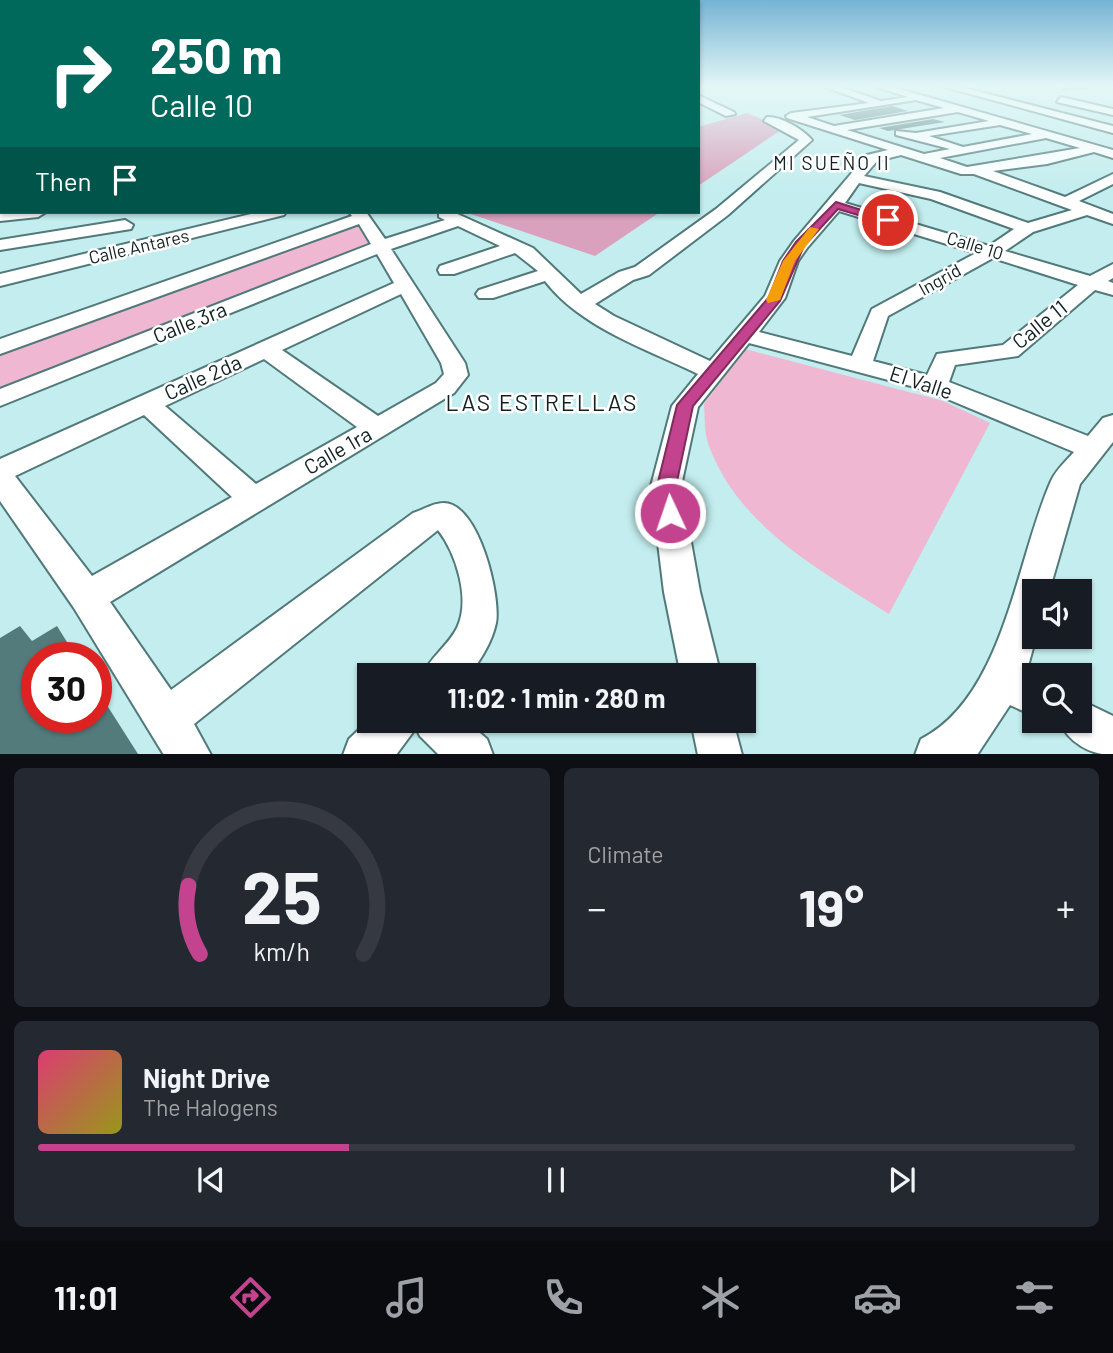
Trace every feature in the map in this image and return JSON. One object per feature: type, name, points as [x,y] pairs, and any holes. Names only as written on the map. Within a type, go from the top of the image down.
[{"type":"street","points":[[580,304],[626,276],[642,271],[722,212],[806,140],[799,132],[770,121]]},
{"type":"street","points":[[808,121],[908,145],[968,149],[1019,163]]},
{"type":"street","points":[[834,129],[883,121]]},
{"type":"street","points":[[1080,121],[1113,130]]},
{"type":"street","points":[[698,663],[682,592],[666,486],[685,405],[775,298],[789,261],[800,245],[836,205],[872,158],[908,145],[1006,122],[1113,155]]},
{"type":"street","points":[[908,145],[968,149],[1048,135]]},
{"type":"street","points":[[908,145],[965,171],[1047,160],[1093,149]]},
{"type":"street","points":[[975,170],[1113,219]]},
{"type":"street","points":[[855,178],[935,195],[1027,228]]},
{"type":"street","points":[[1066,202],[1113,178]]},
{"type":"street","name":"Calle 10","points":[[836,205],[1103,286]]},
{"type":"street","name":"Ingrid","points":[[860,363],[879,313],[993,251],[1027,228],[1088,210]]},
{"type":"street","points":[[0,216],[19,214]]},
{"type":"street","name":"Calle Antares","points":[[0,280],[270,214]]},
{"type":"street","points":[[0,347],[360,214]]},
{"type":"street","name":"Calle 1ra","points":[[87,597],[445,388],[456,375],[453,363],[360,214]]},
{"type":"street","points":[[450,216],[516,247],[541,263],[562,291],[606,321],[712,372]]},
{"type":"street","name":"Calle 3ra","points":[[0,398],[379,247],[450,216]]},
{"type":"street","points":[[0,245],[126,218],[120,251]]},
{"type":"street","points":[[447,270],[516,247]]},
{"type":"street","name":"Calle 11","points":[[934,385],[945,359],[1010,351],[1103,286],[1113,270]]},
{"type":"street","points":[[486,294],[549,274]]},
{"type":"street","name":"Calle 2da","points":[[0,471],[405,285]]},
{"type":"street","name":"El Valle","points":[[745,335],[860,363],[1102,436]]},
{"type":"street","points":[[266,350],[377,428]]},
{"type":"street","points":[[147,404],[254,500]]},
{"type":"street","points":[[937,754],[957,744],[1019,687],[1066,481],[1102,436]]},
{"type":"street","points":[[0,478],[87,597],[189,754]]},
{"type":"street","points":[[166,720],[424,522],[444,514],[468,547],[478,590],[478,623],[462,654],[454,663]]},
{"type":"street","points":[[1092,728],[1113,739]]},
{"type":"street","points":[[365,754],[386,733]]},
{"type":"street","points":[[448,733],[471,754]]},
{"type":"street","points":[[715,733],[720,754]]},
{"type":"shaded area","points":[[718,121],[767,121],[784,128],[700,185],[700,126]]},
{"type":"shaded area","points":[[471,214],[657,214],[595,256]]},
{"type":"shaded area","points":[[360,224],[371,247],[0,391],[0,355]]},
{"type":"shaded area","points":[[745,349],[943,401],[990,423],[889,614],[784,544],[740,500],[723,475],[707,441],[704,404]]},
{"type":"building","points":[[920,121],[945,122],[888,131],[879,128]]},
{"type":"building","points":[[20,626],[32,641],[57,626],[67,642],[21,642],[21,733],[112,733],[112,713],[138,754],[0,754],[0,638]]},
{"type":"slow traffic","points":[[773,300],[789,261],[814,229]]},
{"type":"district","name":"MI SUEÑO II","points":[[832,163]]},
{"type":"district","name":"LAS ESTRELLAS","points":[[542,403]]},
{"type":"route","points":[[670,513],[666,486],[685,405],[775,298],[789,261],[800,245],[836,205],[888,220]]}]
